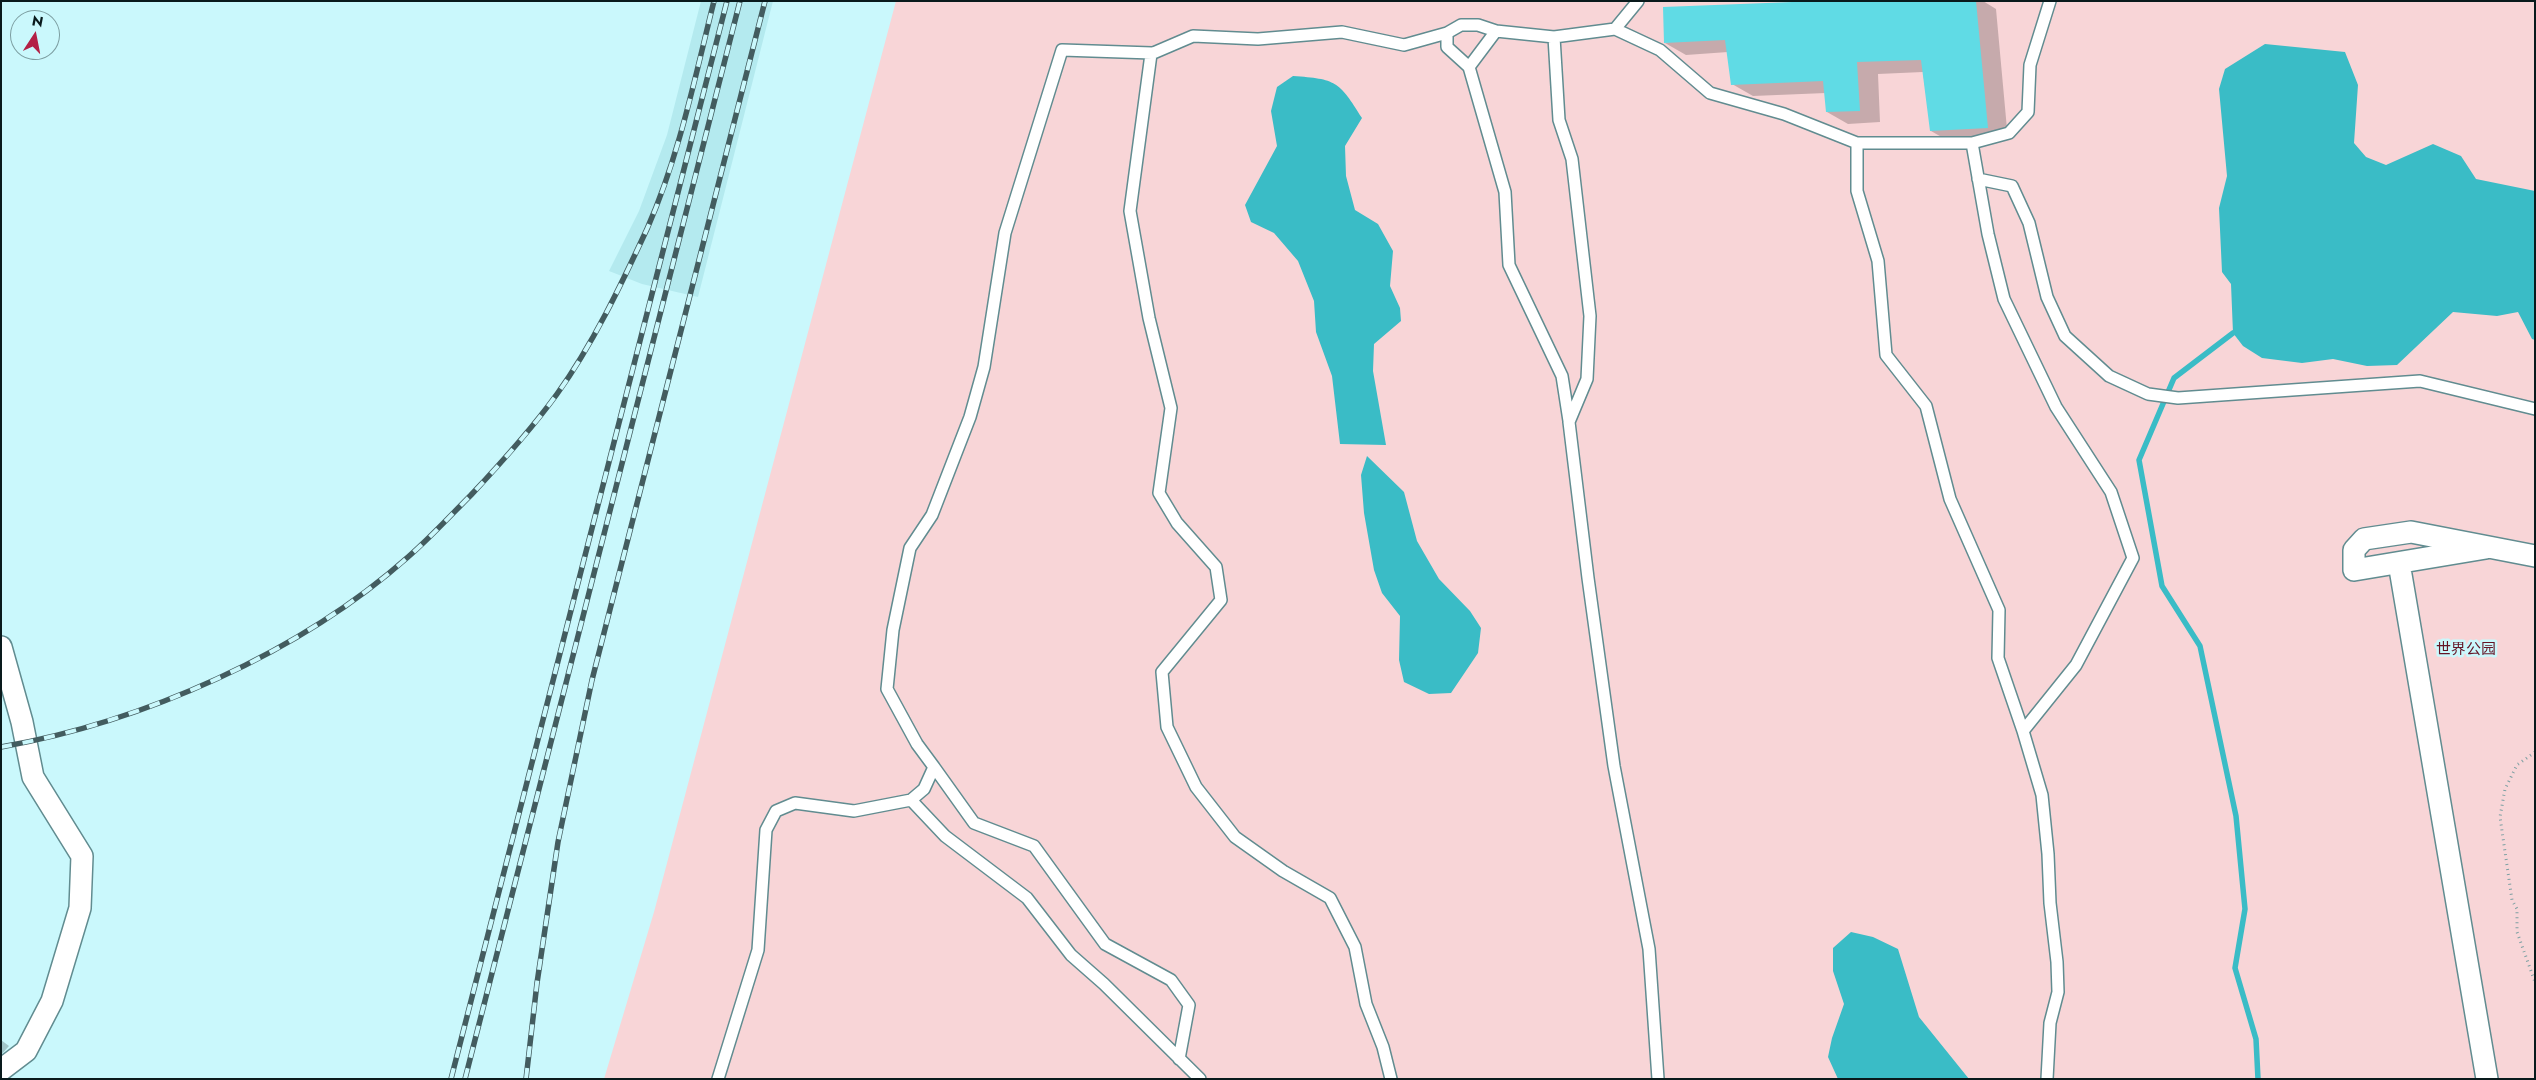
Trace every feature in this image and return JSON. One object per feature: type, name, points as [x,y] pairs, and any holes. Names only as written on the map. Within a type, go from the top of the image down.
[{"type":"street","points":[[2486,548],[2354,570],[2354,550],[2364,540],[2411,532],[2535,556]]},
{"type":"street","points":[[2399,562],[2486,1079]]},
{"type":"street","points":[[1,647],[22,722],[34,776],[82,856],[80,908],[52,1001],[26,1051],[1,1070]]},
{"type":"lane","points":[[1615,29],[1638,1]]},
{"type":"lane","points":[[1179,1059],[1189,1005],[1171,980],[1105,944],[1034,846],[974,824],[917,744],[886,689],[893,630],[910,548],[932,515],[970,417],[982,376],[1005,233],[1044,116],[1062,50],[1152,53],[1193,36],[1258,39],[1342,32],[1404,46],[1447,33],[1461,25],[1478,25],[1496,31],[1554,37],[1615,29],[1660,50],[1710,92],[1784,114],[1857,142],[1972,142],[2010,133],[2028,112],[2030,65],[2050,1]]},
{"type":"lane","points":[[1469,68],[1496,31]]},
{"type":"lane","points":[[1447,33],[1447,47],[1469,68],[1505,192],[1509,265],[1562,376],[1614,766],[1649,949],[1658,1079]]},
{"type":"lane","points":[[1554,37],[1559,120],[1572,159],[1590,316],[1587,379],[1569,422]]},
{"type":"lane","points":[[1152,53],[1130,211],[1149,318],[1171,408],[1159,493],[1177,523],[1216,567],[1221,600],[1162,672],[1167,727],[1196,787],[1235,837],[1283,871],[1330,898],[1355,947],[1366,1004],[1383,1047],[1392,1079]]},
{"type":"lane","points":[[1857,142],[1857,190],[1878,261],[1886,355],[1926,406],[1950,499],[1999,610],[1998,658],[2042,795],[2058,992],[2050,1022],[2047,1079]]},
{"type":"lane","points":[[1972,142],[1988,234],[2004,299],[2056,407],[2112,492],[2134,558],[2076,665],[2023,731]]},
{"type":"lane","points":[[1978,179],[2012,186],[2028,222],[2047,297],[2065,336],[2109,376],[2148,394],[2178,398],[2420,381],[2535,409]]},
{"type":"lane","points":[[718,1079],[758,950],[766,830],[776,811],[795,803],[854,812],[911,800],[924,790],[934,767]]},
{"type":"lane","points":[[911,800],[945,836],[1027,898],[1071,955],[1200,1079]]},
{"type":"path","points":[[2535,752],[2517,765],[2505,789],[2500,817],[2512,900],[2517,909],[2517,932],[2535,982]]},
{"type":"shaded area","points":[[701,1],[773,1],[698,297],[642,284],[609,271],[639,211],[667,135]]},
{"type":"green space","name":"世界公园","points":[[896,1],[2535,1],[2535,1079],[604,1079],[654,912]]},
{"type":"water","points":[[2265,44],[2345,52],[2358,85],[2354,143],[2366,157],[2386,165],[2433,144],[2461,156],[2476,179],[2535,191],[2535,340],[2532,339],[2518,312],[2497,316],[2453,312],[2397,365],[2367,366],[2333,359],[2302,363],[2262,358],[2243,346],[2233,333],[2231,284],[2222,272],[2219,208],[2227,176],[2219,89],[2225,69]]},
{"type":"water","points":[[1293,76],[1319,79],[1335,84],[1348,96],[1362,118],[1345,146],[1346,176],[1355,210],[1378,224],[1393,251],[1390,286],[1400,308],[1401,321],[1374,344],[1373,371],[1386,445],[1340,444],[1332,376],[1316,332],[1314,301],[1298,261],[1274,233],[1251,222],[1245,205],[1277,146],[1271,111],[1277,87]]},
{"type":"water","points":[[1367,456],[1404,492],[1417,541],[1439,579],[1470,611],[1481,628],[1478,653],[1451,693],[1429,694],[1404,682],[1399,660],[1400,616],[1382,593],[1374,570],[1364,513],[1361,475]]},
{"type":"water","points":[[1851,932],[1873,937],[1898,949],[1919,1017],[1969,1079],[1838,1079],[1828,1057],[1832,1038],[1844,1004],[1833,971],[1833,948]]},
{"type":"building","points":[[1818,1],[1976,1],[1988,128],[1930,131],[1921,60],[1857,62],[1860,111],[1826,112],[1823,81],[1731,85],[1725,40],[1664,43],[1663,7]]},
{"type":"waterway","points":[[2233,333],[2174,378],[2139,460],[2162,586],[2200,646],[2236,816],[2245,909],[2235,968],[2256,1039],[2258,1079]]},
{"type":"railway","points":[[1,747],[55,736],[164,701],[217,679],[269,653],[319,624],[365,592],[416,550],[471,495],[516,446],[557,394],[583,355],[617,293],[647,229],[668,174],[685,116],[714,1]]},
{"type":"railway","points":[[451,1079],[727,1]]},
{"type":"railway","points":[[465,1079],[740,1]]},
{"type":"railway","points":[[526,1079],[537,983],[558,842],[592,680],[765,1]]}]
